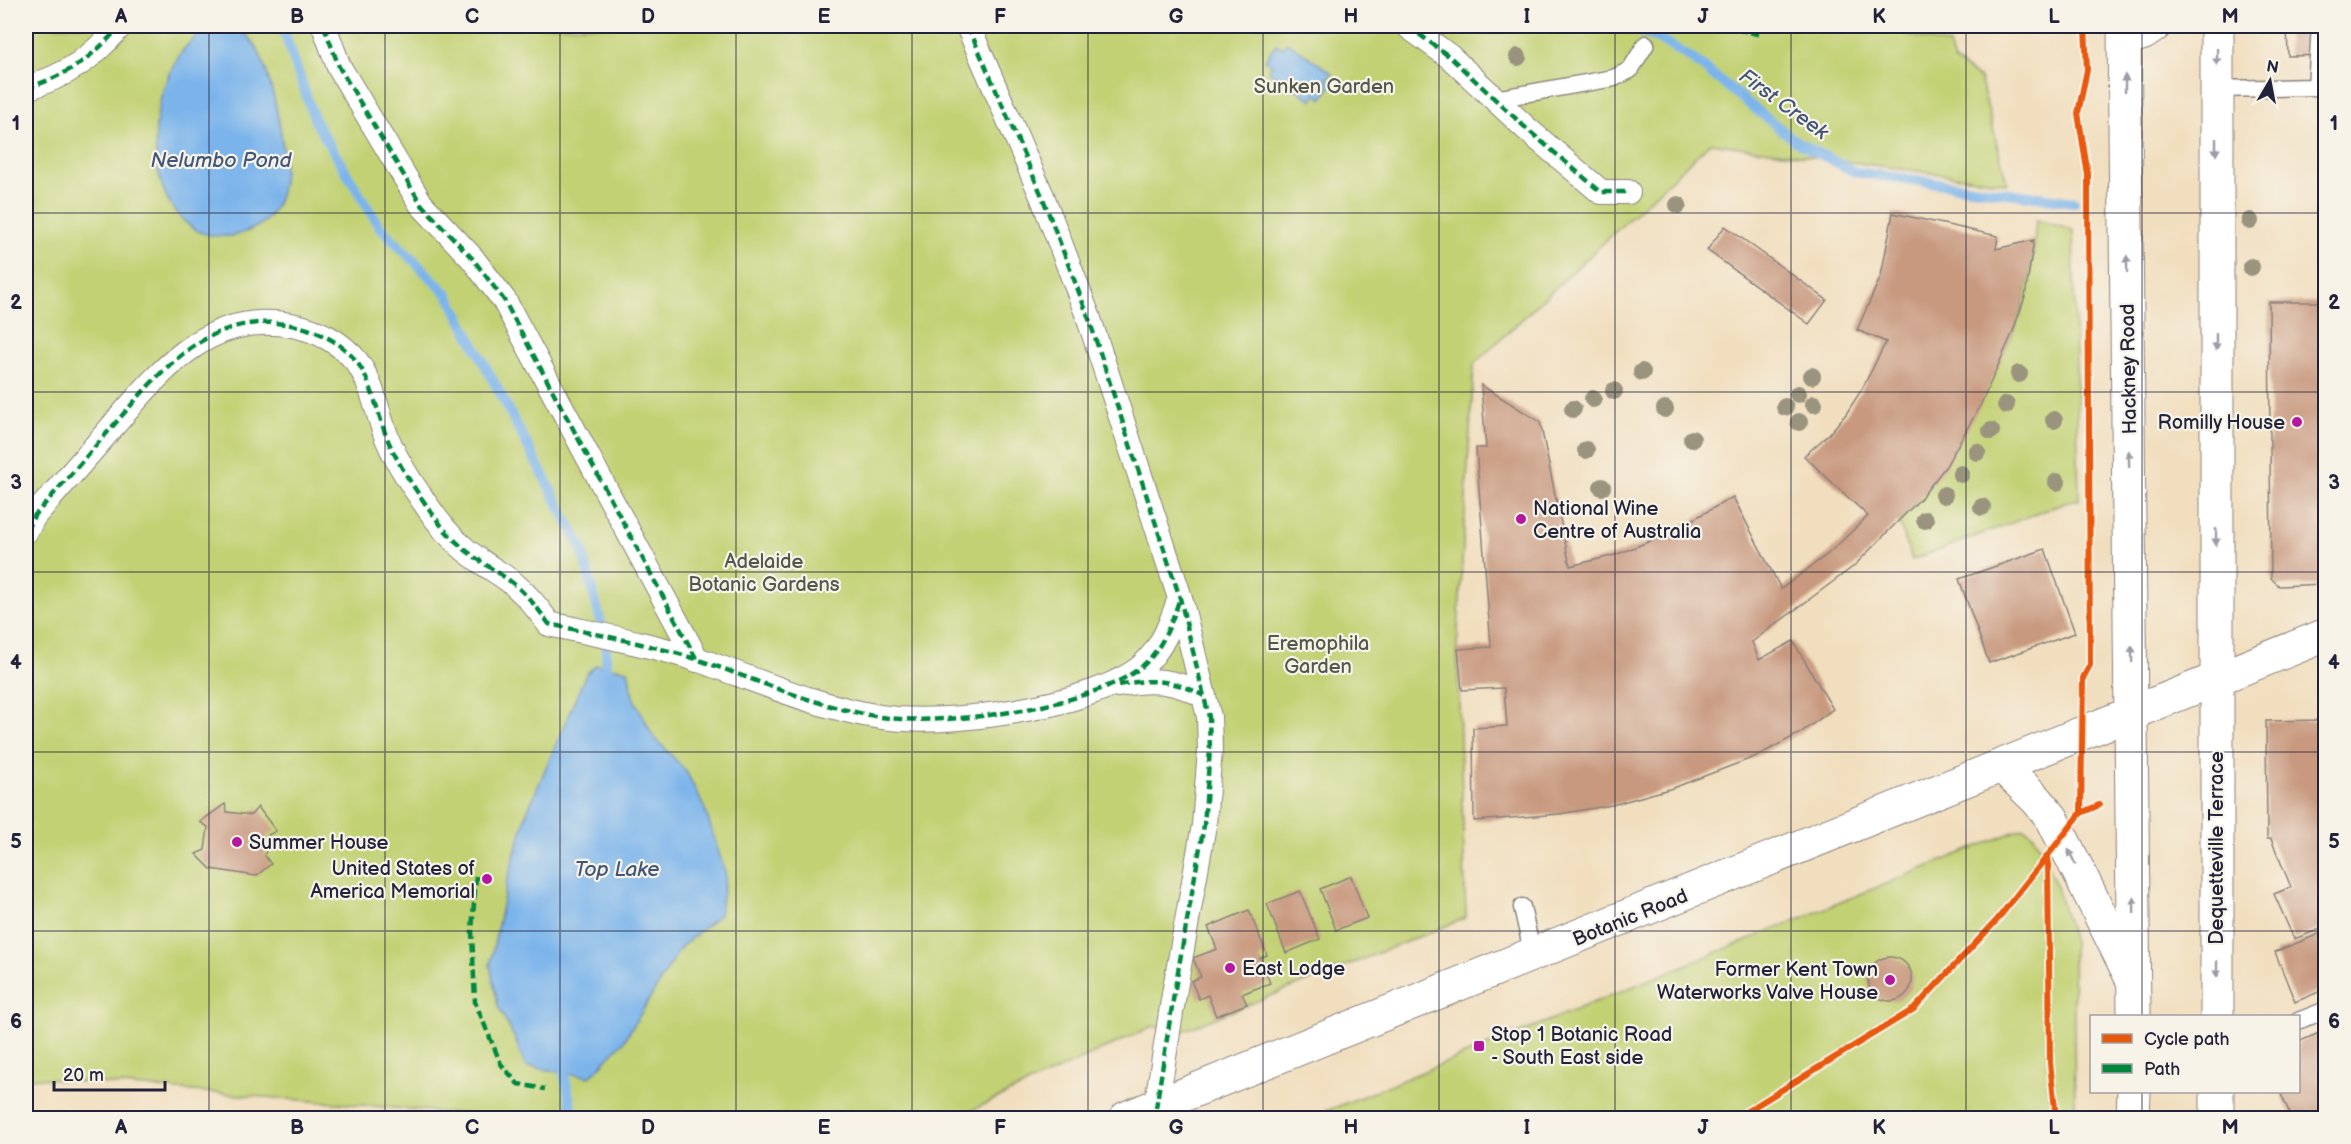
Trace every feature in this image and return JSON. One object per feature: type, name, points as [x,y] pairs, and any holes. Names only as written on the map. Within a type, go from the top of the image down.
[{"type":"main road","points":[[2125,32],[2144,33],[2154,26]]},
{"type":"main road","points":[[2217,26],[2217,679]]},
{"type":"main road","name":"Hackney Road","points":[[2125,32],[2132,713]]},
{"type":"main road","name":"Botanic Road","points":[[1141,1113],[2325,635]]},
{"type":"main road","name":"Dequetteville Terrace","points":[[2217,679],[2217,1015]]},
{"type":"main road","points":[[2132,713],[2134,1015]]},
{"type":"main road","points":[[2002,766],[2052,818],[2135,984]]},
{"type":"main road","points":[[2133,1093],[2133,1119]]},
{"type":"main road","points":[[2217,1093],[2217,1119]]},
{"type":"street","points":[[26,88],[46,82],[85,62],[120,26]]},
{"type":"street","points":[[324,26],[339,67],[421,204],[472,258],[504,300],[697,660]]},
{"type":"street","points":[[968,26],[1042,196],[1088,316],[1180,598],[1204,696],[1210,733],[1204,825],[1174,994],[1141,1113]]},
{"type":"street","points":[[1408,26],[1450,57],[1528,130],[1601,192],[1628,192]]},
{"type":"street","points":[[26,531],[34,516],[154,379],[196,343],[214,333],[254,323],[302,326],[332,340],[357,363],[367,379],[397,458],[446,532],[479,561],[515,585],[549,624],[697,660],[792,693],[862,713],[891,718],[914,719],[993,714],[1028,709],[1098,689],[1151,680],[1176,683],[1204,696]]},
{"type":"street","points":[[1098,689],[1126,677],[1149,658],[1166,634],[1180,598]]},
{"type":"lane","points":[[2216,89],[2316,87],[2320,26]]},
{"type":"lane","points":[[1495,99],[1614,78],[1630,70],[1646,44]]},
{"type":"lane","points":[[1522,907],[1533,956]]},
{"type":"lane","points":[[2300,1020],[2325,1010]]},
{"type":"green space","name":"Adelaide Botanic Gardens","points":[[26,26],[1895,26],[1896,32],[1949,45],[1954,61],[1980,78],[2007,183],[1710,143],[1474,364],[1457,647],[1466,918],[1180,1032],[1153,1026],[955,1118],[516,1118],[26,1077]]},
{"type":"green space","points":[[2036,220],[2073,230],[2079,500],[2073,500],[1912,560],[1899,522],[1930,485],[1955,448],[2010,340],[2027,288]]},
{"type":"green space","points":[[2023,828],[2034,835],[2058,890],[2073,942],[2075,1118],[1309,1118]]},
{"type":"water","name":"Nelumbo Pond","points":[[214,26],[236,28],[253,42],[257,49],[274,98],[283,152],[282,190],[276,206],[265,220],[250,230],[232,236],[215,236],[191,227],[180,217],[167,197],[158,171],[156,143],[158,114],[165,85],[176,60],[193,39]]},
{"type":"water","points":[[1287,42],[1332,73],[1327,80],[1332,84],[1322,99],[1316,94],[1312,100],[1268,71],[1272,65],[1265,60],[1276,44],[1283,48]]},
{"type":"water","name":"Top Lake","points":[[596,665],[628,670],[633,697],[653,736],[686,771],[705,809],[726,875],[719,915],[681,947],[624,1041],[590,1077],[525,1066],[515,1039],[498,1006],[490,965],[507,881],[527,812],[586,674]]},
{"type":"building","points":[[2287,26],[2326,26],[2326,55],[2288,56]]},
{"type":"building","name":"National Wine Centre of Australia","points":[[1893,213],[1998,236],[1996,249],[2034,240],[2025,297],[2012,334],[1981,404],[1946,466],[1920,499],[1854,566],[1752,642],[1759,660],[1793,641],[1833,709],[1800,733],[1757,756],[1673,788],[1612,805],[1559,814],[1474,821],[1473,728],[1507,726],[1504,688],[1462,690],[1458,649],[1491,647],[1476,448],[1486,448],[1481,385],[1540,422],[1570,566],[1615,555],[1663,536],[1733,497],[1781,589],[1829,553],[1868,516],[1804,456],[1829,434],[1846,414],[1862,389],[1886,342],[1857,330],[1881,276]]},
{"type":"building","points":[[1725,226],[1827,300],[1809,324],[1707,250]]},
{"type":"building","name":"Romilly House","points":[[2326,295],[2326,314],[2323,314],[2326,584],[2279,586],[2271,578],[2269,302],[2323,302],[2323,296]]},
{"type":"building","points":[[2045,549],[2075,633],[1989,663],[1959,579]]},
{"type":"building","points":[[2326,720],[2326,927],[2294,939],[2274,894],[2291,887],[2271,839],[2267,839],[2266,721]]},
{"type":"building","name":"Summer House","points":[[225,804],[227,812],[251,815],[258,807],[276,831],[268,835],[265,856],[271,864],[256,876],[211,869],[196,854],[205,850],[208,827],[200,822]]},
{"type":"building","points":[[1351,876],[1367,918],[1336,930],[1320,889]]},
{"type":"building","points":[[1300,891],[1320,939],[1286,953],[1267,904]]},
{"type":"building","name":"East Lodge","points":[[1249,910],[1267,955],[1260,958],[1270,983],[1242,994],[1247,1004],[1216,1016],[1208,995],[1199,999],[1191,981],[1201,977],[1193,958],[1217,949],[1208,927]]},
{"type":"building","points":[[2326,931],[2326,989],[2295,1002],[2275,952]]},
{"type":"building","name":"Former Kent Town Waterworks Valve House","points":[[1890,957],[1906,963],[1912,979],[1906,995],[1890,1001],[1874,995],[1868,979],[1874,963]]},
{"type":"building","points":[[2326,1030],[2326,1118],[2292,1118],[2280,1093],[2300,1093],[2300,1041]]},
{"type":"waterway","points":[[282,26],[315,121],[379,226],[448,295],[582,549],[606,643],[609,678]]},
{"type":"waterway","name":"First Creek","points":[[1626,26],[1660,39],[1694,60],[1797,142],[1855,172],[2074,202]]},
{"type":"waterway","points":[[561,1060],[574,1118]]},
{"type":"marked path","points":[[26,88],[54,78],[89,57],[120,26]]},
{"type":"marked path","points":[[324,26],[339,67],[421,204],[472,258],[504,300],[697,660]]},
{"type":"marked path","points":[[968,26],[1042,196],[1088,316],[1180,598],[1209,717],[1210,750],[1204,825],[1156,1108]]},
{"type":"marked path","points":[[1408,26],[1450,57],[1528,130],[1601,192],[1628,192]]},
{"type":"marked path","points":[[1724,26],[1761,35]]},
{"type":"marked path","points":[[26,531],[34,516],[168,366],[189,349],[211,336],[235,327],[261,323],[291,325],[310,330],[327,337],[351,355],[367,380],[387,438],[397,458],[434,516],[460,545],[521,590],[549,624],[681,654],[812,700],[858,713],[908,719],[941,719],[1015,711],[1052,704],[1117,682],[1148,661],[1160,645],[1180,598]]},
{"type":"marked path","points":[[1119,685],[1163,682],[1204,696]]},
{"type":"marked path","points":[[476,876],[472,931],[475,1002],[501,1064],[518,1084],[545,1089]]},
{"type":"cycle path","points":[[2081,813],[2083,678],[2090,665],[2088,175],[2078,113],[2087,70],[2085,26]]},
{"type":"cycle path","points":[[1736,1118],[1914,1009],[1997,920],[2081,813],[2099,805]]},
{"type":"cycle path","points":[[2048,855],[2050,1063],[2056,1118]]},
{"type":"place","name":"Romilly House","points":[[2297,422]]},
{"type":"place","name":"National Wine Centre of Australia","points":[[1521,519]]},
{"type":"place","name":"Summer House","points":[[237,842]]},
{"type":"place","name":"United States of America Memorial","points":[[487,879]]},
{"type":"place","name":"East Lodge","points":[[1230,968]]},
{"type":"place","name":"Former Kent Town Waterworks Valve House","points":[[1890,980]]},
{"type":"place","name":"Stop 1 Botanic Road - South East side","points":[[1479,1046]]},
{"type":"park label","name":"Sunken Garden","points":[[1324,86]]},
{"type":"park label","name":"Eremophila Garden","points":[[1318,654]]}]
